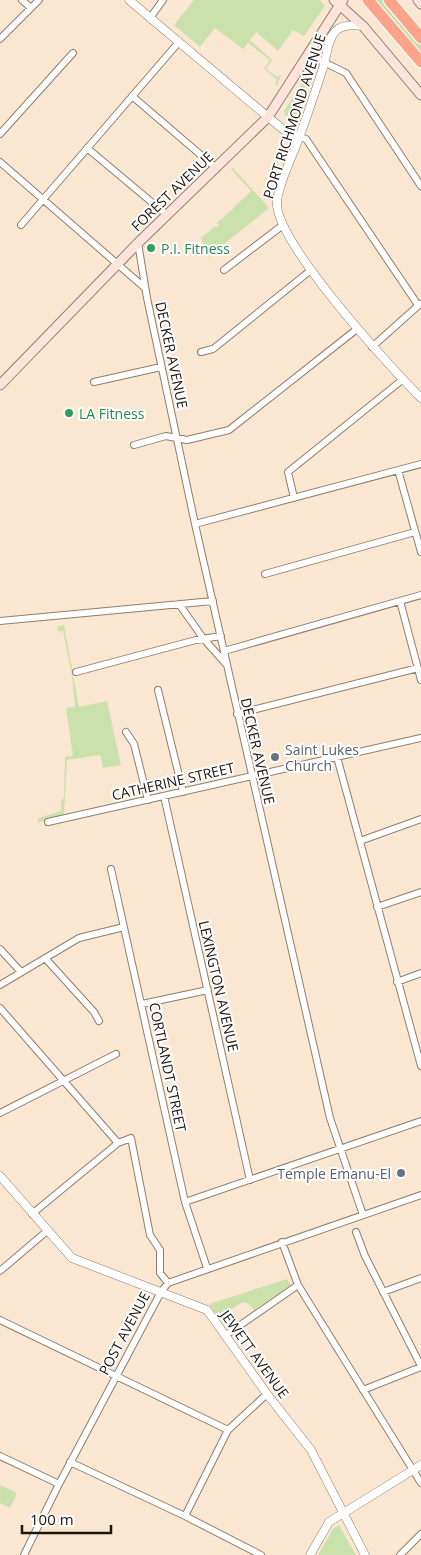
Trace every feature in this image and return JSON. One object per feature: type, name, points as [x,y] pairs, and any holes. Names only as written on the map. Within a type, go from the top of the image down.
[{"type":"highway","points":[[368,0],[421,62]]},
{"type":"highway","points":[[389,0],[421,38]]},
{"type":"main road","points":[[418,0],[421,4]]},
{"type":"main road","points":[[339,2],[363,26],[421,95]]},
{"type":"main road","name":"FOREST AVENUE","points":[[0,385],[138,243],[268,117],[309,54],[339,2]]},
{"type":"street","points":[[22,0],[31,8]]},
{"type":"street","points":[[0,39],[39,0]]},
{"type":"street","points":[[130,0],[290,135],[306,139],[420,304],[372,347]]},
{"type":"street","points":[[150,18],[163,0]]},
{"type":"street","name":"PORT RICHMOND AVENUE","points":[[363,26],[346,25],[336,29],[331,39],[300,137],[278,196],[277,211],[283,225],[311,270],[372,347],[421,398]]},
{"type":"street","points":[[21,225],[179,42]]},
{"type":"street","points":[[0,134],[73,53]]},
{"type":"street","points":[[309,54],[346,73],[421,186]]},
{"type":"street","points":[[132,96],[216,168]]},
{"type":"street","points":[[87,148],[167,215]]},
{"type":"street","name":"DECKER AVENUE","points":[[0,162],[146,288]]},
{"type":"street","points":[[224,270],[283,225]]},
{"type":"street","name":"DECKER AVENUE","points":[[138,243],[161,367],[195,524],[330,1118],[363,1215]]},
{"type":"street","points":[[201,352],[213,349],[311,270]]},
{"type":"street","points":[[134,445],[166,436],[187,440],[229,430],[358,329]]},
{"type":"street","points":[[94,382],[161,367]]},
{"type":"street","points":[[294,498],[288,472],[402,380]]},
{"type":"street","points":[[195,524],[421,464]]},
{"type":"street","points":[[398,470],[421,552]]},
{"type":"street","points":[[266,574],[415,532]]},
{"type":"street","points":[[224,651],[421,595]]},
{"type":"street","points":[[0,621],[213,601]]},
{"type":"street","points":[[400,601],[421,680]]},
{"type":"street","points":[[179,604],[203,638],[226,664]]},
{"type":"street","points":[[76,672],[203,638],[221,636]]},
{"type":"street","points":[[237,714],[418,668]]},
{"type":"street","points":[[158,690],[182,792]]},
{"type":"street","points":[[126,732],[134,744],[148,800]]},
{"type":"street","name":"CATHERINE STREET","points":[[48,822],[421,738]]},
{"type":"street","points":[[337,757],[398,982],[419,1050],[421,1066]]},
{"type":"street","name":"LEXINGTON AVENUE","points":[[164,796],[250,1180]]},
{"type":"street","points":[[360,841],[421,818]]},
{"type":"street","name":"CORTLANDT STREET","points":[[111,869],[185,1202],[208,1268]]},
{"type":"street","points":[[378,908],[421,892]]},
{"type":"street","points":[[0,985],[79,938],[124,927]]},
{"type":"street","points":[[0,949],[21,972]]},
{"type":"street","points":[[45,958],[94,1012],[99,1021]]},
{"type":"street","points":[[398,982],[421,973]]},
{"type":"street","points":[[142,1004],[208,990]]},
{"type":"street","points":[[0,1008],[118,1144]]},
{"type":"street","points":[[0,1113],[116,1054]]},
{"type":"street","points":[[185,1202],[421,1121]]},
{"type":"street","points":[[32,1214],[118,1144],[131,1138],[150,1235],[160,1250],[160,1273],[168,1283]]},
{"type":"street","name":"JEWETT AVENUE","points":[[0,1176],[72,1258],[206,1309],[311,1450],[365,1555]]},
{"type":"street","name":"POST AVENUE","points":[[24,1555],[70,1462],[160,1292],[168,1283],[421,1195]]},
{"type":"street","points":[[0,1271],[47,1230]]},
{"type":"street","points":[[356,1232],[365,1256],[421,1366],[363,1390]]},
{"type":"street","points":[[282,1242],[298,1285],[421,1483]]},
{"type":"street","points":[[383,1292],[421,1278]]},
{"type":"street","points":[[226,1335],[298,1285]]},
{"type":"street","points":[[0,1320],[228,1430]]},
{"type":"street","points":[[184,1516],[228,1430],[268,1394]]},
{"type":"street","points":[[0,1456],[59,1484]]},
{"type":"street","points":[[70,1462],[261,1555]]},
{"type":"street","points":[[310,1555],[328,1524],[421,1466]]},
{"type":"street","points":[[400,1555],[421,1534]]},
{"type":"green space","points":[[194,0],[320,0],[325,6],[304,36],[293,30],[278,51],[256,32],[250,40],[272,60],[266,69],[277,77],[281,75],[277,86],[275,84],[277,80],[264,69],[270,60],[248,43],[243,49],[215,28],[200,47],[174,25]]},
{"type":"green space","points":[[373,0],[383,0],[421,44],[421,56]]},
{"type":"green space","points":[[312,68],[296,116],[293,118],[285,115],[284,111]]},
{"type":"green space","points":[[233,168],[269,208],[208,257],[201,238],[215,226],[219,226],[217,223],[231,210],[234,211],[232,209],[251,191],[231,169]]},
{"type":"green space","points":[[64,625],[79,707],[107,701],[121,765],[103,768],[100,755],[67,760],[64,815],[37,823],[39,818],[61,811],[61,801],[64,798],[65,757],[73,756],[66,708],[75,707],[72,675],[63,631],[58,631],[58,626]]},
{"type":"green space","points":[[287,1279],[291,1285],[254,1310],[249,1304],[243,1302],[230,1310],[231,1314],[222,1322],[209,1304]]},
{"type":"green space","points":[[0,1485],[17,1493],[10,1508],[0,1503]]},
{"type":"green space","points":[[339,1525],[356,1555],[318,1555],[333,1529]]},
{"type":"place","name":"P.I. Fitness","points":[[151,248]]},
{"type":"place","name":"LA Fitness","points":[[69,413]]},
{"type":"place","name":"Saint Lukes Church","points":[[275,757]]},
{"type":"place","name":"Temple Emanu-El","points":[[401,1173]]}]
